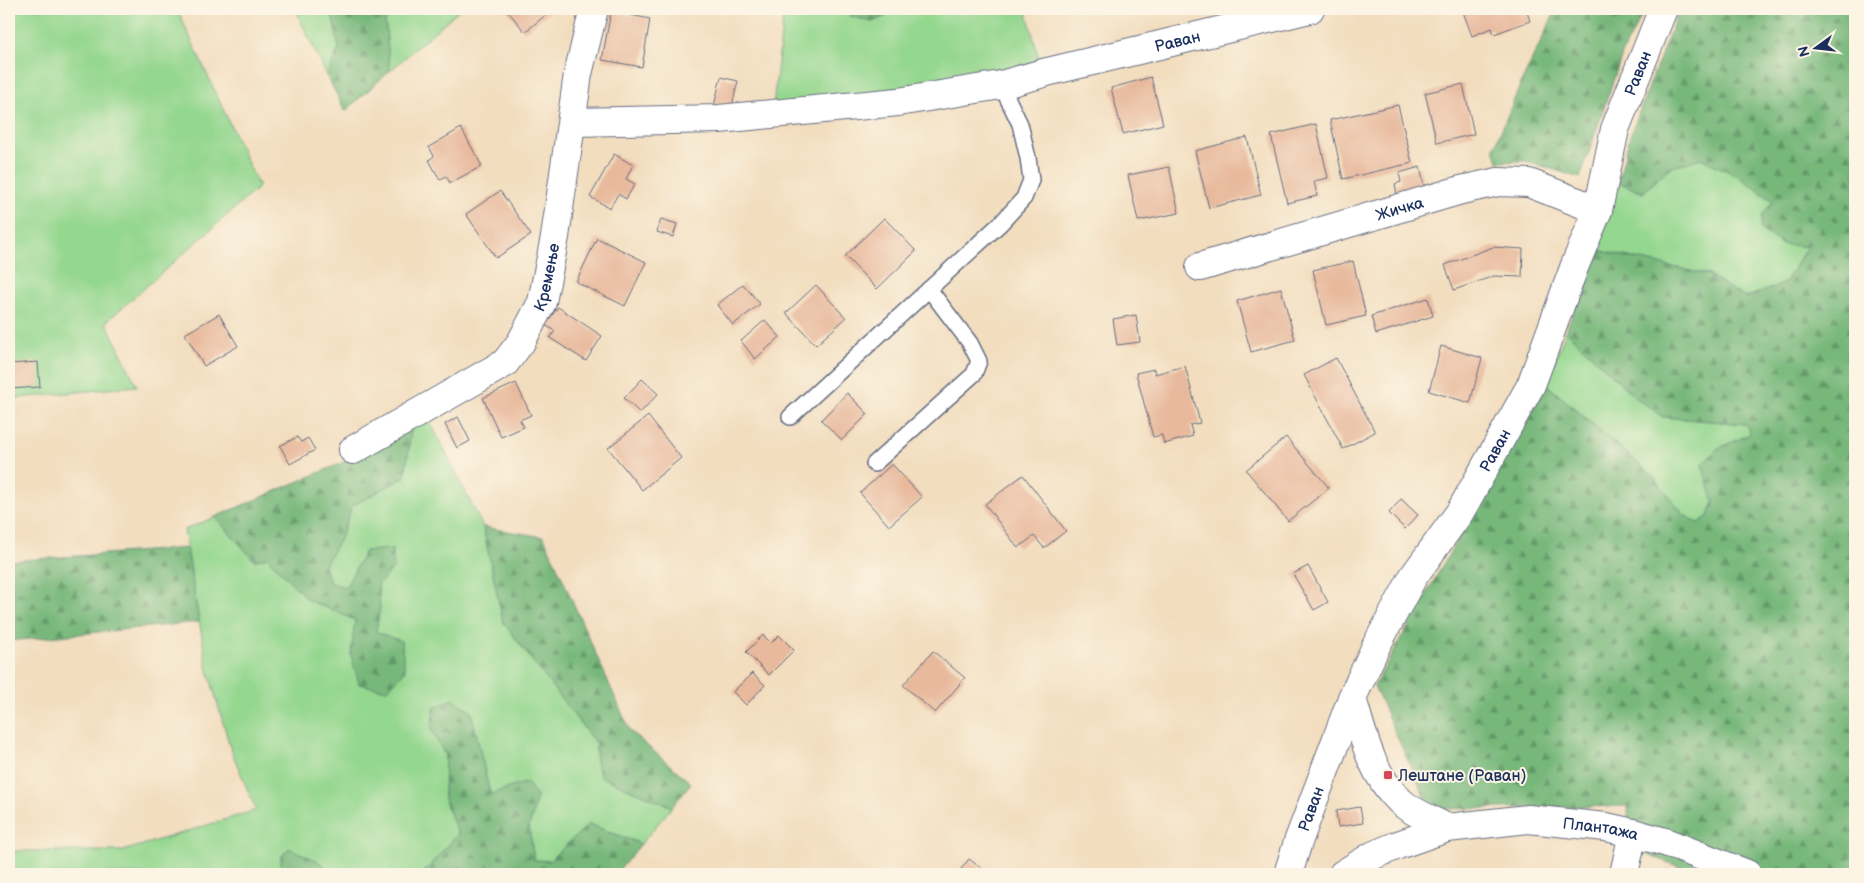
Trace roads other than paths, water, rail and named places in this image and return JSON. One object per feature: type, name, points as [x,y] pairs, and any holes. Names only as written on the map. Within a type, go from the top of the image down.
[{"type":"street","name":"Кремење","points":[[353,450],[505,363],[520,342],[542,302],[556,238],[578,74],[594,9]]},
{"type":"street","name":"Раван","points":[[572,122],[719,119],[898,102],[1001,85],[1047,72],[1310,9]]},
{"type":"street","name":"Раван","points":[[1288,874],[1298,842],[1352,698],[1377,644],[1413,577],[1460,512],[1531,385],[1598,210],[1615,129],[1663,9]]},
{"type":"street","name":"Жичка","points":[[1200,267],[1461,190],[1498,182],[1529,183],[1598,210]]},
{"type":"street","points":[[1352,698],[1370,757],[1384,783],[1401,802],[1447,828]]},
{"type":"street","name":"Плантажа","points":[[1343,874],[1374,855],[1447,828],[1528,819],[1606,827],[1665,842],[1747,874]]},
{"type":"street","points":[[1624,874],[1633,834]]},
{"type":"lane","points":[[790,417],[1001,223],[1024,198],[1031,180],[1028,158],[1020,124],[1001,85]]},
{"type":"lane","points":[[874,464],[974,374],[979,361],[970,343],[929,289]]},
{"type":"place","name":"Лештане (Раван)","points":[[1388,775]]}]
